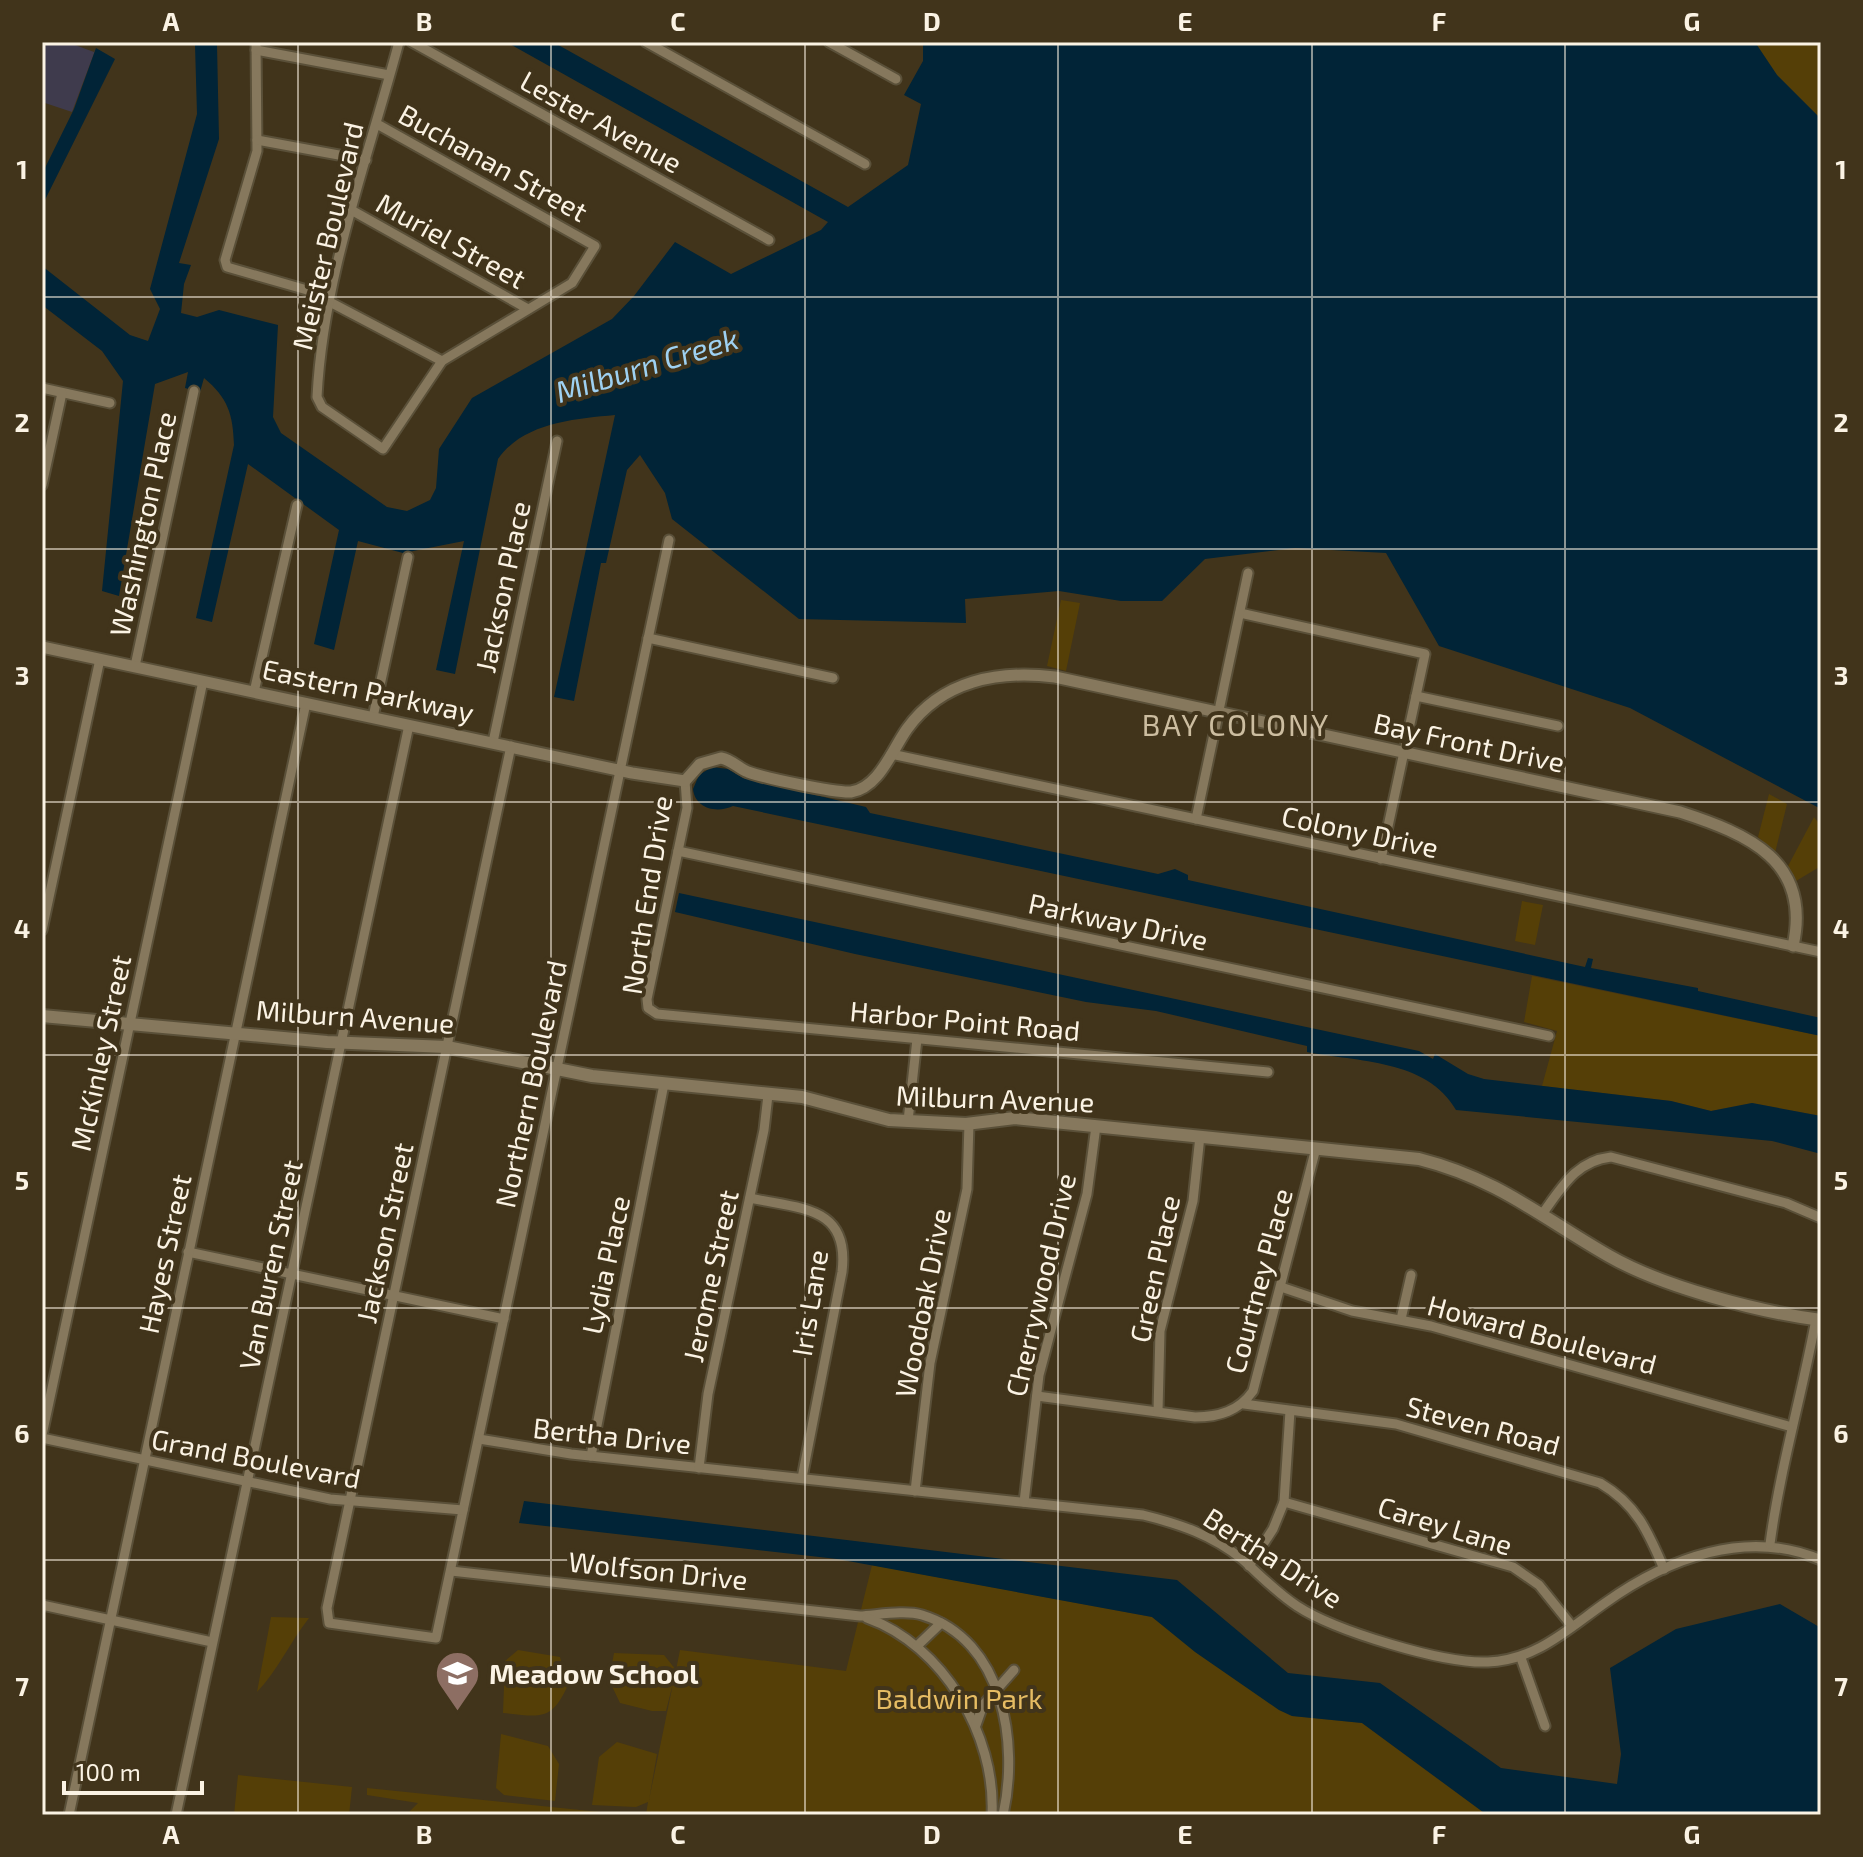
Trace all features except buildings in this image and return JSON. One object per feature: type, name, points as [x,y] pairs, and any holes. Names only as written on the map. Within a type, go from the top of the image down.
[{"type":"main road","name":"Milburn Avenue","points":[[42,1016],[341,1042],[447,1047],[664,1084],[802,1097],[868,1116],[908,1121],[969,1123],[1015,1118],[1374,1153],[1443,1165],[1505,1190],[1610,1256],[1645,1274],[1763,1308],[1818,1319]]},
{"type":"street","name":"Meister Boulevard","points":[[399,42],[330,301],[317,397],[322,407],[383,449],[442,361]]},
{"type":"street","name":"Lester Avenue","points":[[412,42],[769,240]]},
{"type":"street","points":[[646,42],[865,164]]},
{"type":"street","points":[[829,42],[896,79]]},
{"type":"street","points":[[389,75],[256,46],[257,140],[225,260],[230,270],[307,290],[442,361],[528,309]]},
{"type":"street","name":"Buchanan Street","points":[[377,124],[595,246],[572,283],[528,309]]},
{"type":"street","points":[[257,140],[366,160]]},
{"type":"street","name":"Muriel Street","points":[[353,211],[528,309]]},
{"type":"street","points":[[42,388],[110,403]]},
{"type":"street","name":"Washington Place","points":[[135,666],[194,391]]},
{"type":"street","points":[[42,485],[62,393]]},
{"type":"street","name":"Jackson Place","points":[[493,742],[557,441]]},
{"type":"street","points":[[254,692],[297,505]]},
{"type":"street","name":"Northern Boulevard","points":[[436,1638],[669,540]]},
{"type":"street","points":[[373,717],[408,557]]},
{"type":"street","points":[[1196,819],[1248,573]]},
{"type":"street","points":[[1240,613],[1425,654],[1381,859]]},
{"type":"street","points":[[648,638],[833,678]]},
{"type":"street","name":"Eastern Parkway","points":[[42,647],[620,770],[685,781]]},
{"type":"street","points":[[42,930],[100,659]]},
{"type":"street","name":"Bay Front Drive","points":[[685,781],[700,764],[721,758],[748,772],[853,791],[873,781],[908,727],[941,697],[974,680],[1001,674],[1055,677],[1680,812],[1733,829],[1759,846],[1779,866],[1793,891],[1798,917],[1793,946]]},
{"type":"street","name":"McKinley Street","points":[[42,1437],[203,681]]},
{"type":"street","points":[[1416,696],[1558,726]]},
{"type":"street","name":"Hayes Street","points":[[69,1815],[306,703]]},
{"type":"street","name":"Van Buren Street","points":[[176,1815],[409,725]]},
{"type":"street","name":"Jackson Street","points":[[436,1638],[329,1623],[327,1608],[511,746]]},
{"type":"street","name":"Colony Drive","points":[[891,754],[1821,952]]},
{"type":"street","name":"North End Drive","points":[[657,1014],[648,1008],[647,999],[687,808],[685,781]]},
{"type":"street","name":"Parkway Drive","points":[[678,851],[1549,1036]]},
{"type":"street","name":"Harbor Point Road","points":[[657,1014],[1268,1072]]},
{"type":"street","points":[[908,1121],[917,1039]]},
{"type":"street","name":"Lydia Place","points":[[591,1456],[664,1084]]},
{"type":"street","name":"Jerome Street","points":[[699,1468],[708,1394],[750,1198],[768,1095]]},
{"type":"street","name":"Woodoak Drive","points":[[915,1491],[930,1363],[967,1189],[969,1123]]},
{"type":"street","name":"Cherrywood Drive","points":[[1024,1502],[1042,1359],[1087,1194],[1096,1126]]},
{"type":"street","name":"Green Place","points":[[1158,1411],[1160,1331],[1193,1201],[1200,1136]]},
{"type":"street","name":"Courtney Place","points":[[1037,1396],[1211,1417],[1244,1404],[1253,1391],[1316,1148]]},
{"type":"street","points":[[1543,1213],[1576,1170],[1598,1158],[1611,1157],[1786,1203],[1821,1218]]},
{"type":"street","name":"Iris Lane","points":[[750,1198],[816,1212],[835,1225],[843,1241],[842,1272],[802,1478]]},
{"type":"street","points":[[188,1252],[504,1319]]},
{"type":"street","points":[[1401,1319],[1411,1275]]},
{"type":"street","name":"Howard Boulevard","points":[[1281,1287],[1352,1311],[1401,1319],[1792,1427]]},
{"type":"street","points":[[1770,1544],[1778,1482],[1818,1319]]},
{"type":"street","name":"Steven Road","points":[[1244,1404],[1396,1424],[1600,1483],[1622,1496],[1637,1512],[1664,1569]]},
{"type":"street","points":[[1249,1566],[1273,1529],[1284,1502],[1290,1411]]},
{"type":"street","name":"Grand Boulevard","points":[[42,1437],[351,1501],[463,1510]]},
{"type":"street","name":"Bertha Drive","points":[[479,1439],[591,1456],[1143,1515],[1178,1523],[1210,1537],[1295,1605],[1347,1630],[1468,1663],[1521,1658],[1631,1585],[1664,1569],[1715,1551],[1770,1544],[1821,1560]]},
{"type":"street","name":"Carey Lane","points":[[1284,1502],[1513,1567],[1539,1585],[1572,1626]]},
{"type":"street","name":"Wolfson Drive","points":[[451,1571],[860,1616],[919,1613],[941,1623],[967,1644],[996,1688],[1010,1735],[1010,1769],[1003,1815]]},
{"type":"street","points":[[42,1605],[212,1642]]},
{"type":"street","name":"Wolfson Drive","points":[[860,1616],[887,1625],[917,1646],[941,1671],[976,1725],[992,1815]]},
{"type":"street","points":[[917,1646],[941,1623]]},
{"type":"street","points":[[1521,1658],[1545,1726]]},
{"type":"street","points":[[976,1725],[983,1705],[1014,1670]]},
{"type":"shaded area","points":[[47,42],[67,42],[94,52],[96,48],[72,112],[42,102],[42,55]]},
{"type":"green space","points":[[1821,42],[1821,119],[1777,75],[1755,43]]},
{"type":"green space","points":[[1061,600],[1080,603],[1066,671],[1047,666]]},
{"type":"green space","points":[[1769,794],[1787,804],[1775,853],[1758,837]]},
{"type":"green space","points":[[1814,817],[1821,826],[1821,866],[1796,881],[1787,868]]},
{"type":"green space","points":[[1522,901],[1543,905],[1535,945],[1515,941]]},
{"type":"green space","points":[[1532,976],[1821,1036],[1821,1116],[1752,1103],[1711,1111],[1671,1101],[1542,1086],[1557,1031],[1524,1022]]},
{"type":"green space","name":"Baldwin Park","points":[[872,1565],[1152,1617],[1279,1710],[1292,1716],[1362,1723],[1487,1815],[646,1815],[648,1802],[636,1807],[592,1805],[599,1757],[617,1742],[657,1754],[649,1800],[674,1679],[666,1711],[620,1703],[609,1680],[614,1653],[664,1655],[676,1670],[680,1650],[846,1671]]},
{"type":"green space","points":[[271,1617],[309,1618],[257,1692]]},
{"type":"green space","points":[[518,1650],[560,1657],[568,1685],[556,1706],[543,1714],[503,1713],[505,1661]]},
{"type":"green space","points":[[501,1734],[548,1746],[559,1764],[555,1801],[504,1795],[496,1788]]},
{"type":"green space","points":[[238,1775],[352,1787],[349,1815],[234,1815]]},
{"type":"green space","points":[[367,1788],[628,1815],[406,1815],[418,1803],[367,1795]]},
{"type":"water","name":"Milburn Creek","points":[[506,42],[553,42],[848,207],[908,165],[921,104],[904,95],[923,61],[923,42],[1755,42],[1777,75],[1821,119],[1821,809],[1630,708],[1439,646],[1386,553],[1295,548],[1205,559],[1162,601],[1121,601],[1059,591],[965,599],[966,623],[799,619],[672,519],[665,493],[640,455],[627,470],[606,563],[601,563],[574,701],[554,697],[615,415],[566,421],[535,430],[508,447],[498,459],[455,674],[436,670],[464,541],[403,553],[358,541],[334,650],[314,644],[339,530],[248,464],[212,622],[196,618],[234,445],[230,415],[224,400],[204,378],[200,392],[185,388],[188,372],[155,384],[119,596],[102,591],[123,381],[102,351],[42,305],[42,266],[130,335],[148,341],[160,309],[150,289],[197,114],[195,45],[217,45],[219,139],[179,263],[191,265],[184,284],[181,313],[197,317],[219,310],[278,325],[273,417],[281,433],[387,507],[407,511],[430,500],[436,488],[439,449],[472,398],[612,319],[634,296],[675,242],[731,274],[821,230],[828,222]]},
{"type":"water","points":[[96,48],[115,59],[42,206],[42,174],[74,109]]},
{"type":"water","points":[[712,767],[728,769],[743,778],[866,807],[870,813],[1158,874],[1175,869],[1188,875],[1188,880],[1585,967],[1588,958],[1593,959],[1591,968],[1698,988],[1698,991],[1821,1018],[1821,1036],[733,806],[707,808],[698,801],[693,789],[699,775]]},
{"type":"water","points":[[679,893],[1419,1051],[1433,1059],[1435,1054],[1468,1074],[1484,1079],[1671,1101],[1711,1111],[1752,1103],[1821,1116],[1821,1154],[1772,1141],[1456,1110],[1443,1093],[1428,1081],[1389,1066],[1307,1052],[1307,1046],[1156,1011],[1086,1002],[855,954],[675,912]]},
{"type":"water","points":[[524,1501],[1177,1580],[1288,1673],[1380,1683],[1501,1768],[1617,1784],[1621,1754],[1610,1668],[1676,1629],[1780,1604],[1821,1628],[1821,1815],[1487,1815],[1362,1723],[1292,1716],[1279,1710],[1195,1652],[1152,1617],[837,1559],[519,1523]]},
{"type":"place","name":"Meadow School","points":[[458,1713]]},
{"type":"district","name":"BAY COLONY","points":[[1236,726]]}]
